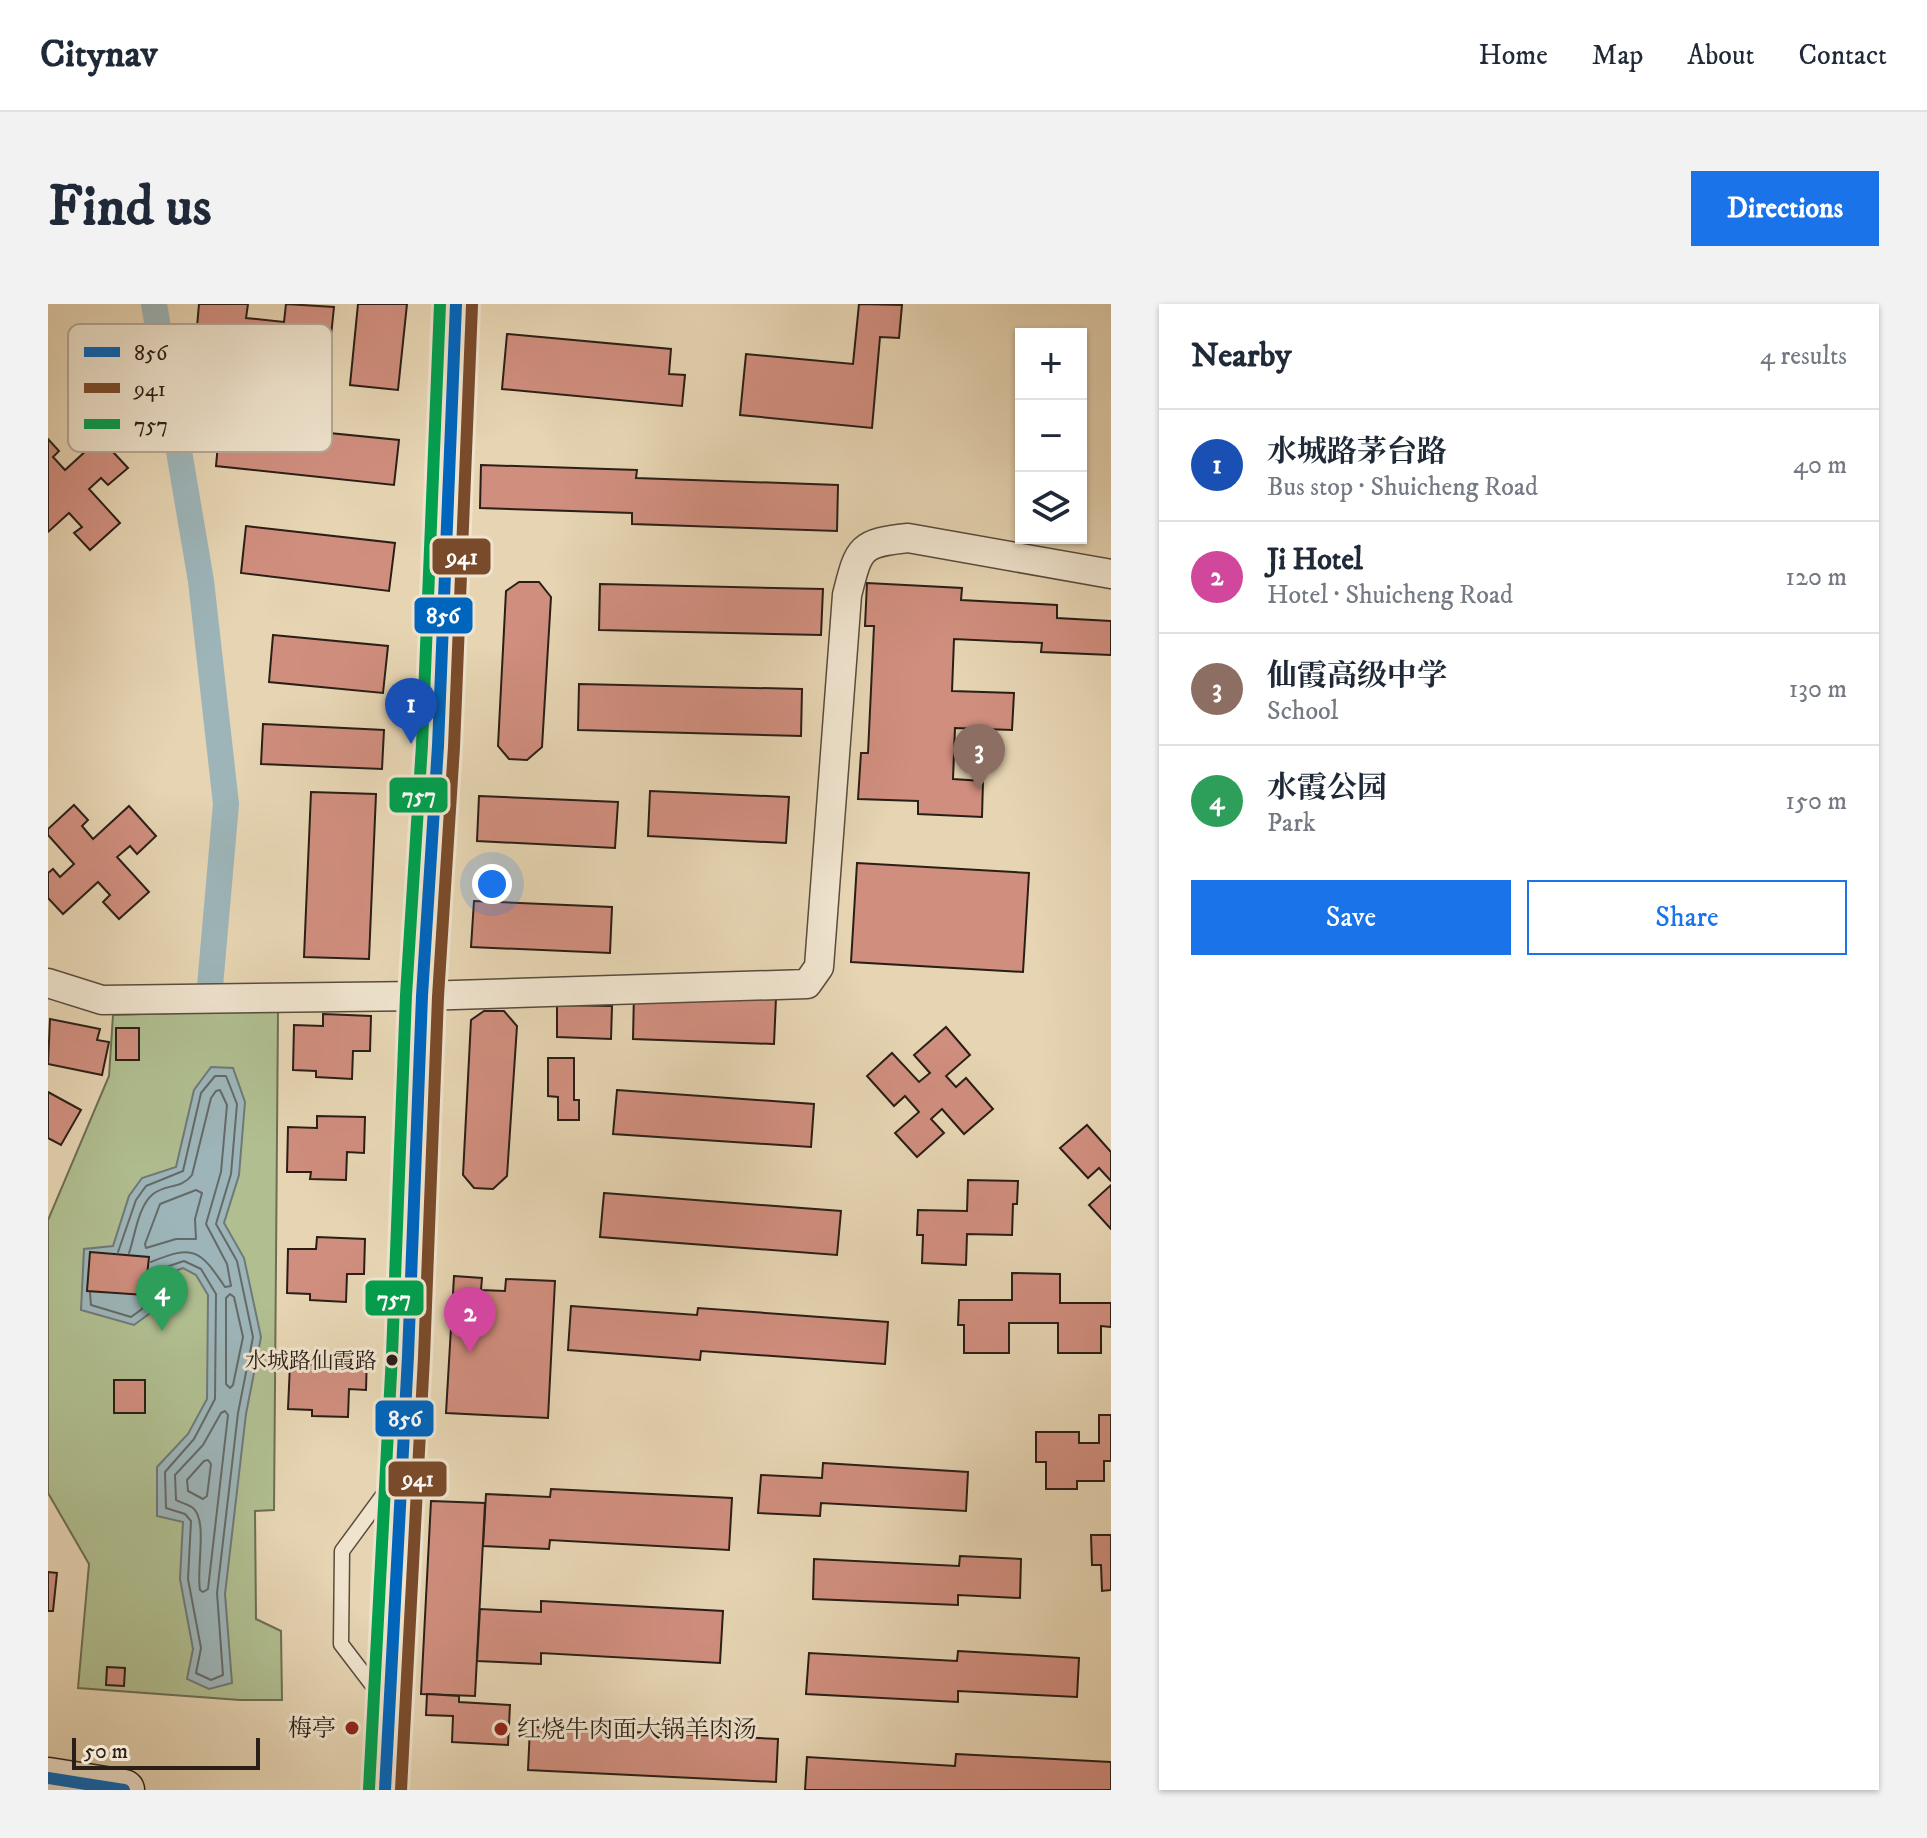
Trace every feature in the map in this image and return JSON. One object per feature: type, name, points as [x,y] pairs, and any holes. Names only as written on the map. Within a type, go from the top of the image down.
[{"type":"main road","points":[[48,1778],[124,1790]]},
{"type":"street","points":[[385,1790],[408,1356],[422,996],[438,746],[456,304]]},
{"type":"street","points":[[48,983],[102,1000],[422,996],[807,984],[819,967],[847,595],[857,555],[877,541],[908,538],[1111,574]]},
{"type":"lane","points":[[389,1707],[341,1644],[342,1551],[400,1473]]},
{"type":"green space","points":[[278,1010],[274,1510],[255,1511],[256,1619],[281,1631],[282,1700],[240,1700],[78,1688],[89,1564],[48,1493],[48,1220],[109,1076],[113,1015]]},
{"type":"water","points":[[211,1067],[233,1068],[245,1102],[239,1175],[224,1223],[244,1258],[261,1337],[246,1414],[225,1594],[232,1683],[209,1689],[187,1679],[193,1649],[180,1579],[183,1522],[157,1516],[157,1467],[188,1434],[207,1399],[208,1295],[196,1275],[183,1268],[158,1278],[149,1314],[134,1325],[81,1310],[84,1249],[113,1246],[129,1196],[142,1178],[176,1167],[194,1090]]},
{"type":"building","points":[[199,304],[248,304],[246,318],[284,322],[286,304],[334,307],[332,326],[197,324]]},
{"type":"building","points":[[358,304],[407,304],[398,390],[350,385]]},
{"type":"building","points":[[859,304],[902,305],[899,338],[880,337],[872,428],[740,415],[746,354],[853,364]]},
{"type":"building","points":[[507,334],[671,349],[669,374],[685,375],[682,406],[502,389]]},
{"type":"building","points":[[332,433],[399,440],[394,485],[216,466],[217,452],[332,452]]},
{"type":"building","points":[[48,439],[59,451],[53,457],[65,470],[85,452],[113,452],[128,468],[108,485],[101,478],[89,489],[120,523],[90,550],[74,533],[82,527],[69,513],[48,532]]},
{"type":"building","points":[[481,465],[637,470],[636,478],[838,485],[837,531],[632,524],[632,513],[480,508]]},
{"type":"building","points":[[246,526],[395,543],[389,591],[241,573]]},
{"type":"building","points":[[519,582],[539,582],[551,597],[542,747],[527,760],[509,759],[498,746],[506,591]]},
{"type":"building","points":[[867,583],[962,588],[961,600],[1057,605],[1057,618],[1111,621],[1111,655],[1041,652],[1042,643],[954,639],[952,691],[1014,693],[1012,730],[955,728],[953,779],[983,781],[982,817],[918,814],[918,801],[858,799],[861,753],[868,753],[874,626],[865,626]]},
{"type":"building","points":[[600,584],[823,589],[821,635],[599,630]]},
{"type":"building","points":[[273,635],[388,646],[383,693],[269,682]]},
{"type":"building","points":[[579,684],[802,689],[801,736],[578,730]]},
{"type":"building","points":[[263,724],[384,730],[382,769],[261,764]]},
{"type":"building","points":[[650,791],[789,797],[786,843],[648,836]]},
{"type":"building","points":[[311,792],[376,794],[369,959],[304,957]]},
{"type":"building","points":[[479,796],[618,802],[615,848],[477,841]]},
{"type":"building","points":[[74,805],[88,820],[82,826],[93,839],[129,806],[156,836],[137,854],[130,846],[117,857],[149,892],[119,919],[103,902],[110,895],[98,882],[63,914],[48,898],[48,873],[53,869],[60,877],[74,864],[48,835],[48,829]]},
{"type":"building","points":[[857,863],[1029,873],[1023,972],[851,962]]},
{"type":"building","points":[[474,901],[612,907],[610,953],[471,947]]},
{"type":"building","points":[[634,992],[776,998],[774,1044],[633,1039]]},
{"type":"building","points":[[557,1005],[612,1006],[611,1039],[557,1037]]},
{"type":"building","points":[[484,1011],[504,1011],[517,1026],[507,1176],[493,1189],[474,1188],[463,1175],[471,1020]]},
{"type":"building","points":[[323,1014],[371,1016],[370,1051],[353,1051],[352,1079],[316,1077],[316,1071],[293,1070],[294,1025],[323,1026]]},
{"type":"building","points":[[50,1019],[100,1029],[97,1040],[109,1042],[102,1075],[48,1064]]},
{"type":"building","points":[[946,1027],[970,1055],[946,1076],[956,1087],[966,1078],[993,1109],[964,1134],[942,1109],[931,1119],[944,1133],[917,1157],[895,1133],[919,1112],[905,1096],[894,1106],[867,1076],[892,1053],[919,1082],[930,1073],[914,1055]]},
{"type":"building","points":[[116,1028],[139,1028],[139,1060],[116,1060]]},
{"type":"building","points":[[548,1058],[574,1058],[574,1100],[579,1100],[579,1120],[558,1120],[558,1097],[548,1096]]},
{"type":"building","points":[[617,1090],[814,1104],[811,1147],[613,1134]]},
{"type":"building","points":[[48,1092],[81,1110],[61,1145],[48,1138]]},
{"type":"building","points":[[317,1116],[365,1117],[364,1153],[347,1152],[346,1180],[310,1179],[311,1172],[287,1172],[288,1127],[317,1128]]},
{"type":"building","points":[[1087,1125],[1111,1152],[1111,1181],[1099,1168],[1088,1178],[1060,1148]]},
{"type":"building","points":[[968,1180],[1018,1181],[1017,1204],[1013,1204],[1012,1235],[967,1234],[966,1265],[922,1263],[923,1235],[917,1235],[918,1210],[967,1211]]},
{"type":"building","points":[[1111,1185],[1111,1229],[1089,1205]]},
{"type":"building","points":[[604,1193],[841,1211],[837,1255],[600,1237]]},
{"type":"building","points":[[317,1237],[365,1239],[364,1274],[347,1274],[346,1302],[310,1300],[310,1294],[287,1293],[288,1249],[316,1249]]},
{"type":"building","points":[[90,1252],[149,1257],[145,1295],[87,1291]]},
{"type":"building","points":[[1012,1273],[1060,1274],[1060,1303],[1111,1303],[1111,1327],[1101,1326],[1101,1353],[1058,1353],[1058,1323],[1009,1323],[1009,1353],[964,1353],[964,1325],[958,1325],[959,1300],[1012,1300]]},
{"type":"building","points":[[454,1276],[482,1278],[481,1290],[505,1291],[506,1279],[555,1281],[548,1418],[446,1413]]},
{"type":"building","points":[[571,1306],[697,1315],[698,1308],[888,1322],[885,1364],[701,1351],[700,1360],[568,1350]]},
{"type":"building","points":[[318,1353],[367,1354],[366,1390],[349,1389],[348,1417],[312,1416],[312,1410],[288,1409],[290,1364],[318,1365]]},
{"type":"building","points":[[114,1380],[145,1380],[145,1413],[114,1413]]},
{"type":"building","points":[[1099,1415],[1111,1415],[1111,1461],[1104,1461],[1104,1481],[1077,1481],[1077,1489],[1046,1489],[1046,1462],[1036,1462],[1036,1432],[1079,1432],[1079,1443],[1099,1443]]},
{"type":"building","points":[[823,1463],[968,1472],[966,1511],[821,1503],[820,1516],[758,1513],[761,1475],[822,1478]]},
{"type":"building","points":[[551,1489],[732,1498],[729,1550],[550,1540],[549,1549],[483,1546],[486,1494],[550,1497]]},
{"type":"building","points":[[431,1501],[485,1503],[475,1696],[421,1694]]},
{"type":"building","points":[[1091,1535],[1111,1535],[1111,1590],[1102,1591],[1101,1565],[1092,1565]]},
{"type":"building","points":[[960,1556],[1021,1559],[1020,1598],[958,1595],[958,1605],[813,1599],[814,1559],[959,1566]]},
{"type":"building","points":[[48,1572],[57,1573],[53,1611],[48,1611]]},
{"type":"building","points":[[541,1601],[723,1611],[720,1663],[541,1653],[541,1664],[477,1661],[480,1609],[541,1612]]},
{"type":"building","points":[[958,1651],[1079,1658],[1077,1697],[958,1691],[958,1702],[806,1694],[809,1653],[957,1661]]},
{"type":"building","points":[[107,1667],[125,1668],[124,1686],[106,1685]]},
{"type":"building","points":[[427,1694],[459,1696],[459,1702],[510,1705],[508,1745],[452,1742],[453,1716],[426,1715]]},
{"type":"building","points":[[530,1727],[778,1739],[776,1782],[528,1770]]},
{"type":"building","points":[[956,1754],[1111,1762],[1111,1790],[805,1790],[807,1757],[955,1766]]},
{"type":"waterway","points":[[154,304],[157,324]]},
{"type":"waterway","points":[[179,452],[201,581],[226,804],[210,986]]},
{"type":"transit line","name":"757","points":[[369,1789],[392,1355],[406,995],[422,745],[440,304]]},
{"type":"transit line","name":"856","points":[[385,1790],[408,1356],[422,996],[438,746],[456,304]]},
{"type":"transit line","name":"941","points":[[401,1790],[424,1357],[438,997],[454,747],[472,305]]},
{"type":"transit line","name":"856","points":[[48,1778],[124,1790]]},
{"type":"place","name":"水城路茅台路","points":[[411,744]]},
{"type":"place","name":"仙霞高级中学","points":[[979,790]]},
{"type":"place","name":"水霞公园","points":[[162,1331]]},
{"type":"place","name":"Ji Hotel","points":[[470,1353]]},
{"type":"place","name":"水城路仙霞路","points":[[392,1360]]},
{"type":"place","name":"梅亭","points":[[352,1728]]},
{"type":"place","name":"红烧牛肉面大锅羊肉汤","points":[[501,1729]]}]
